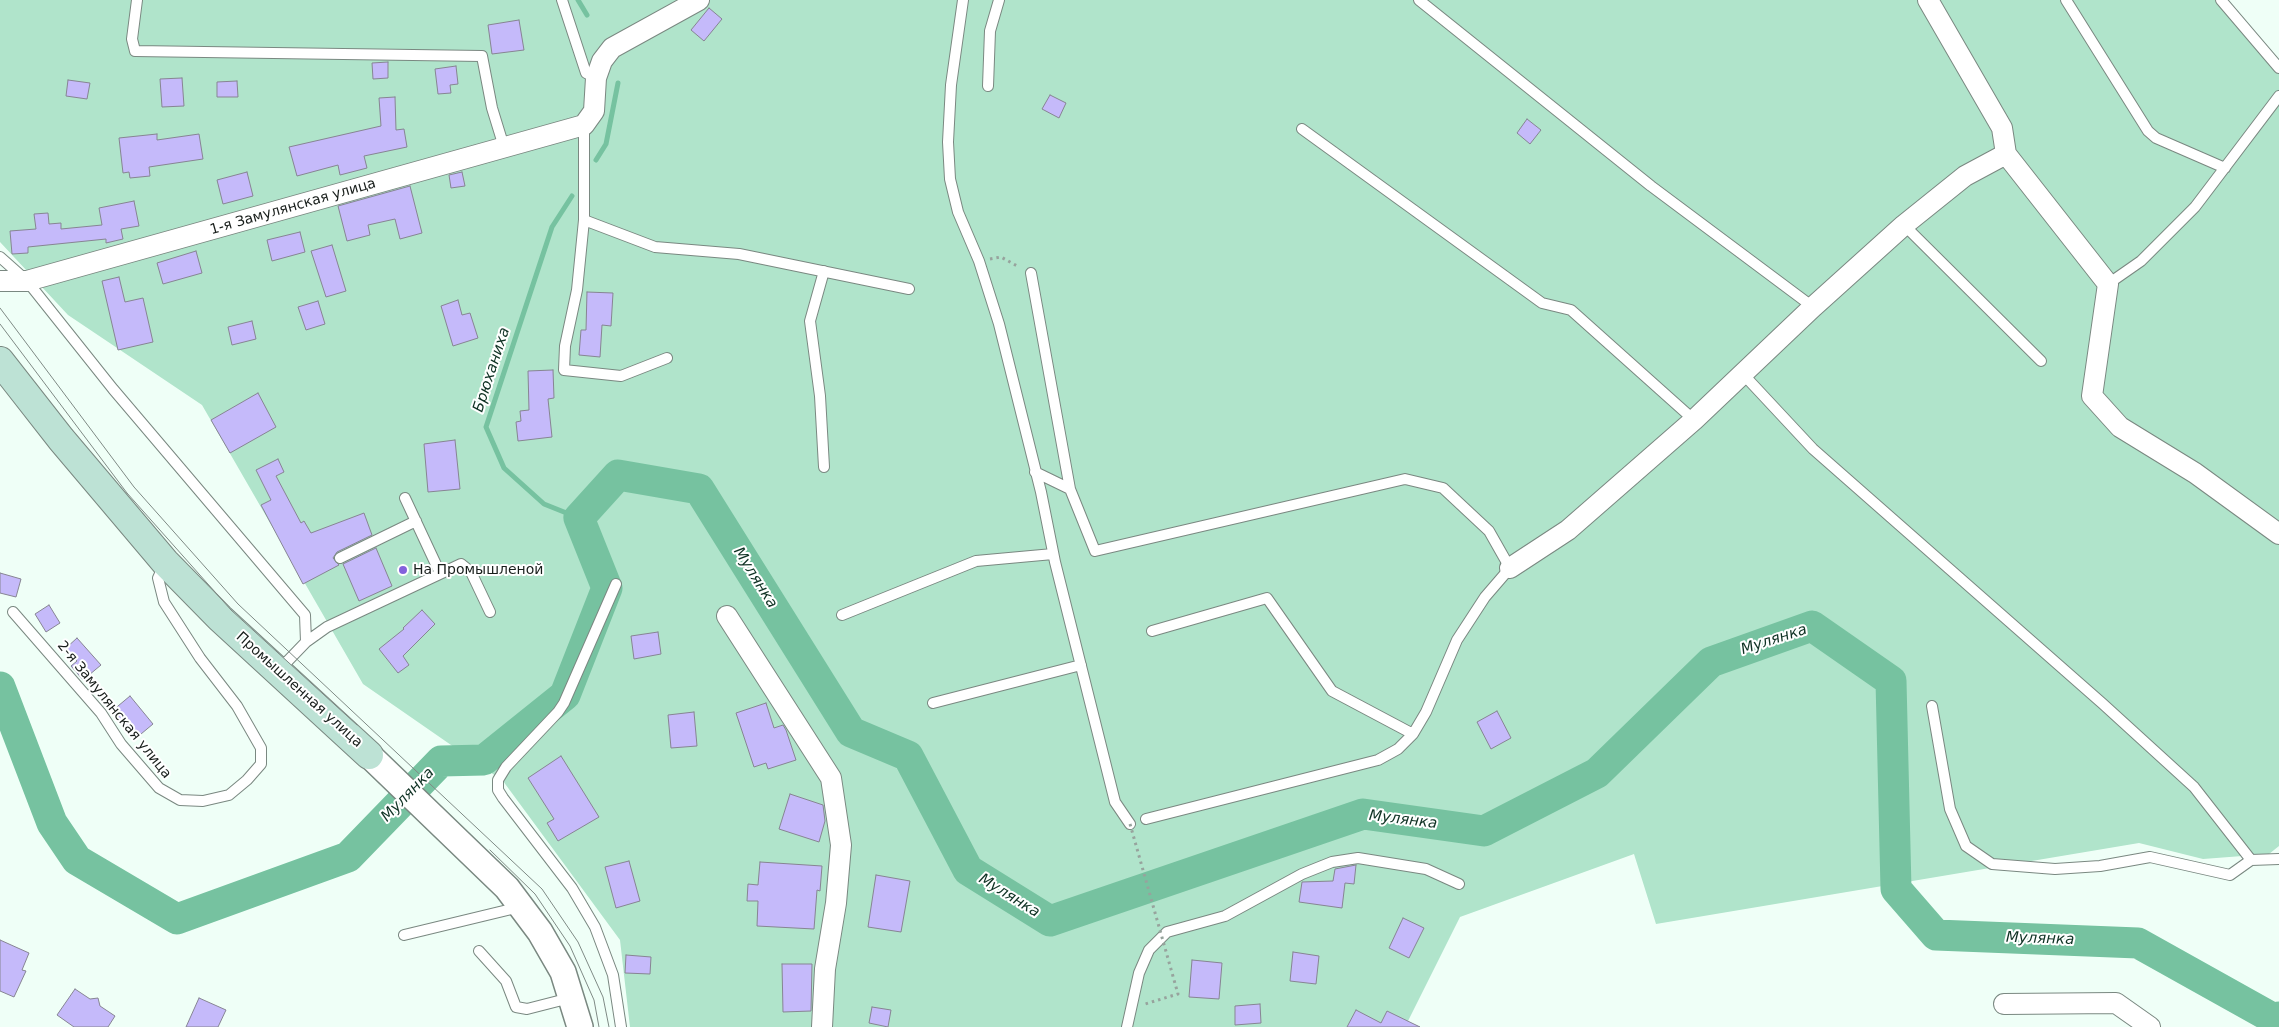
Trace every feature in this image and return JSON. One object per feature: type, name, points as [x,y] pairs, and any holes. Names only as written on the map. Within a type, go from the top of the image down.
[{"type":"main road","name":"Промышленная улица","points":[[0,361],[61,439],[165,562],[278,672],[369,755]]},
{"type":"street","points":[[1928,0],[2002,128],[2006,154],[2108,284],[2092,396],[2120,427],[2194,473],[2279,534]]},
{"type":"street","points":[[584,125],[594,111],[596,78],[602,61],[612,48],[697,1]]},
{"type":"street","name":"1-я Замулянская улица","points":[[0,281],[27,281],[584,125]]},
{"type":"street","points":[[1510,568],[1568,530],[1694,420],[1813,307],[1904,225],[1965,176],[2006,154]]},
{"type":"street","points":[[727,616],[831,778],[841,845],[836,903],[825,969],[822,1027]]},
{"type":"street","name":"Промышленная улица","points":[[369,755],[468,849],[506,888],[521,907],[540,932],[563,972],[580,1027]]},
{"type":"street","points":[[2004,1004],[2116,1003],[2150,1027]]},
{"type":"lane","points":[[137,0],[132,39],[135,51],[482,56],[492,108],[504,147]]},
{"type":"lane","points":[[562,0],[586,73],[596,78]]},
{"type":"lane","points":[[963,0],[951,85],[948,142],[950,179],[958,212],[979,261],[999,324],[1053,554],[1116,802],[1130,824]]},
{"type":"lane","points":[[988,86],[990,31],[999,0]]},
{"type":"lane","points":[[1419,0],[1651,186],[1813,307]]},
{"type":"lane","points":[[2066,0],[2148,131],[2156,138],[2225,168]]},
{"type":"lane","points":[[2221,0],[2279,68]]},
{"type":"lane","points":[[2108,284],[2141,261],[2195,208],[2279,96]]},
{"type":"lane","points":[[584,125],[584,220],[577,290],[565,346],[564,370],[621,376],[667,358]]},
{"type":"lane","points":[[1302,129],[1542,303],[1571,310],[1694,420]]},
{"type":"lane","points":[[584,220],[655,247],[739,254],[909,289]]},
{"type":"lane","points":[[1904,225],[2041,361]]},
{"type":"lane","points":[[0,257],[27,281],[113,389],[305,616],[306,642]]},
{"type":"lane","points":[[824,271],[810,321],[820,396],[824,467]]},
{"type":"lane","points":[[1031,273],[1070,488],[1095,550],[1405,479],[1443,488],[1489,531],[1510,568],[1485,597],[1457,640],[1426,712],[1413,734],[1398,749],[1378,760],[1146,819]]},
{"type":"lane","points":[[1743,374],[1814,449],[2103,704],[2194,787],[2252,860]]},
{"type":"lane","points":[[1034,472],[1070,488]]},
{"type":"lane","points":[[405,498],[440,573]]},
{"type":"lane","points":[[340,558],[416,521]]},
{"type":"lane","points":[[842,615],[976,561],[1053,554]]},
{"type":"lane","name":"2-я Замулянская улица","points":[[13,612],[101,713],[121,744],[158,788],[180,800],[203,801],[229,796],[261,764],[261,748],[237,706],[200,658],[164,602],[158,578],[165,562]]},
{"type":"lane","points":[[278,672],[306,642],[327,627],[462,564],[467,566],[490,612]]},
{"type":"lane","points":[[616,584],[564,703],[558,712],[506,767],[498,780],[498,790],[572,888],[595,927],[613,975],[621,1027]]},
{"type":"lane","points":[[1152,631],[1268,598],[1332,691],[1413,734]]},
{"type":"lane","points":[[933,703],[1081,665]]},
{"type":"lane","points":[[1932,706],[1950,809],[1966,846],[1992,864],[2055,870],[2100,866],[2150,857],[2230,875],[2252,860],[2279,859]]},
{"type":"lane","points":[[1127,1027],[1139,973],[1149,950],[1167,932],[1225,916],[1302,874],[1332,862],[1358,858],[1426,868],[1459,884]]},
{"type":"lane","points":[[404,935],[521,907]]},
{"type":"lane","points":[[479,951],[506,981],[512,1001],[521,1010],[571,998]]},
{"type":"path","points":[[979,261],[1001,258],[1031,273]]},
{"type":"path","points":[[1130,824],[1178,994],[1145,1004]]},
{"type":"green space","points":[[0,0],[2228,0],[2279,60],[2279,846],[2269,854],[2203,859],[2139,843],[1656,924],[1634,854],[1460,917],[1405,1027],[630,1027],[620,940],[503,781],[363,684],[202,405],[68,315],[0,242]]},
{"type":"building","points":[[709,8],[722,19],[704,41],[691,30]]},
{"type":"building","points":[[519,20],[524,50],[492,54],[488,25]]},
{"type":"building","points":[[388,62],[388,78],[373,79],[372,63]]},
{"type":"building","points":[[456,66],[458,84],[450,85],[451,93],[438,94],[435,69]]},
{"type":"building","points":[[182,78],[184,106],[162,107],[160,79]]},
{"type":"building","points":[[68,80],[90,83],[87,99],[66,96]]},
{"type":"building","points":[[237,81],[238,97],[217,97],[217,82]]},
{"type":"building","points":[[1050,95],[1066,103],[1059,118],[1042,109]]},
{"type":"building","points":[[395,97],[396,130],[404,129],[407,147],[364,156],[367,168],[340,175],[338,165],[297,176],[289,147],[381,126],[379,98]]},
{"type":"building","points":[[1527,119],[1541,130],[1530,144],[1517,133]]},
{"type":"building","points":[[157,134],[157,140],[199,134],[203,159],[149,167],[150,176],[130,178],[129,172],[123,173],[119,138]]},
{"type":"building","points":[[247,172],[253,196],[223,204],[217,180]]},
{"type":"building","points":[[462,172],[465,186],[451,188],[449,175]]},
{"type":"building","points":[[410,186],[422,233],[400,239],[395,219],[368,225],[370,235],[347,241],[338,206]]},
{"type":"building","points":[[134,201],[139,226],[121,229],[123,239],[106,243],[106,239],[28,247],[28,253],[12,254],[10,231],[36,229],[34,214],[48,213],[49,224],[61,223],[61,229],[102,225],[99,208]]},
{"type":"building","points":[[300,232],[305,252],[272,261],[267,240]]},
{"type":"building","points":[[332,245],[346,291],[326,297],[311,251]]},
{"type":"building","points":[[196,251],[202,273],[163,284],[157,263]]},
{"type":"building","points":[[119,277],[125,302],[143,298],[153,342],[118,350],[102,281]]},
{"type":"building","points":[[587,292],[613,293],[611,326],[602,325],[600,357],[579,355],[581,330],[586,330]]},
{"type":"building","points":[[458,300],[462,315],[470,313],[478,338],[453,346],[441,306]]},
{"type":"building","points":[[318,301],[325,324],[306,330],[298,307]]},
{"type":"building","points":[[252,321],[256,339],[232,345],[228,327]]},
{"type":"building","points":[[553,370],[554,398],[548,399],[552,437],[518,441],[516,422],[521,421],[520,411],[529,410],[528,371]]},
{"type":"building","points":[[258,393],[276,427],[230,453],[211,420]]},
{"type":"building","points":[[455,440],[460,489],[428,492],[424,444]]},
{"type":"building","points":[[278,459],[284,472],[276,476],[301,523],[304,521],[311,533],[364,513],[372,535],[337,552],[333,558],[339,565],[303,584],[261,505],[271,500],[256,470]]},
{"type":"building","points":[[376,548],[392,586],[359,601],[343,564]]},
{"type":"building","points":[[0,573],[21,579],[16,597],[0,593]]},
{"type":"building","points":[[49,605],[60,623],[46,632],[35,614]]},
{"type":"building","points":[[422,610],[435,624],[403,656],[409,665],[398,673],[379,649],[404,629]]},
{"type":"building","points":[[658,632],[661,654],[634,659],[631,636]]},
{"type":"building","points":[[77,638],[101,665],[83,680],[71,666],[77,661],[66,648]]},
{"type":"building","points":[[130,696],[153,724],[135,739],[112,711]]},
{"type":"building","points":[[766,703],[774,728],[783,725],[786,730],[796,760],[768,769],[766,763],[754,767],[736,713]]},
{"type":"building","points":[[1497,711],[1511,738],[1491,749],[1477,722]]},
{"type":"building","points":[[694,712],[697,746],[671,748],[668,715]]},
{"type":"building","points":[[561,756],[599,817],[558,841],[547,823],[554,819],[528,778]]},
{"type":"building","points":[[790,794],[823,805],[825,821],[819,842],[779,829]]},
{"type":"building","points":[[629,861],[640,901],[616,908],[605,867]]},
{"type":"building","points":[[760,862],[822,866],[820,891],[817,890],[814,929],[757,926],[758,901],[747,901],[748,884],[758,885]]},
{"type":"building","points":[[1356,865],[1354,884],[1345,883],[1342,908],[1299,902],[1302,882],[1333,881],[1335,869]]},
{"type":"building","points":[[876,875],[910,881],[901,932],[868,927]]},
{"type":"building","points":[[1403,918],[1424,928],[1409,958],[1389,948]]},
{"type":"building","points":[[0,940],[29,953],[22,970],[26,971],[14,997],[0,991]]},
{"type":"building","points":[[1293,952],[1319,956],[1316,984],[1290,981]]},
{"type":"building","points":[[626,955],[651,957],[650,974],[625,973]]},
{"type":"building","points":[[1192,960],[1222,963],[1219,999],[1189,997]]},
{"type":"building","points":[[782,964],[812,964],[811,1011],[783,1012]]},
{"type":"building","points":[[75,989],[90,999],[98,998],[100,1006],[115,1016],[108,1027],[74,1027],[57,1015]]},
{"type":"building","points":[[199,998],[226,1010],[218,1027],[186,1027]]},
{"type":"building","points":[[1260,1004],[1261,1023],[1235,1025],[1235,1006]]},
{"type":"building","points":[[872,1007],[891,1010],[888,1027],[869,1023]]},
{"type":"building","points":[[1356,1010],[1381,1023],[1387,1011],[1420,1027],[1347,1027]]},
{"type":"waterway","name":"Брюханиха","points":[[578,0],[587,15]]},
{"type":"waterway","name":"Брюханиха","points":[[596,160],[606,144],[618,83]]},
{"type":"waterway","name":"Брюханиха","points":[[572,196],[552,227],[486,427],[504,468],[544,504],[579,518]]},
{"type":"waterway","name":"Мулянка","points":[[0,687],[52,823],[77,860],[177,919],[348,857],[441,761],[484,760],[565,695],[607,588],[579,518],[618,475],[699,489],[851,732],[908,756],[968,870],[1050,921],[1363,814],[1484,831],[1597,773],[1711,662],[1812,626],[1891,681],[1896,889],[1936,935],[2138,943],[2276,1020],[2279,1017]]},
{"type":"tram line","points":[[0,308],[134,487],[238,604],[542,889],[578,942],[603,997],[609,1027]]},
{"type":"tram line","points":[[0,324],[127,493],[231,610],[357,725]]},
{"type":"tram line","points":[[490,850],[535,894],[570,946],[594,1000],[599,1027]]},
{"type":"place","name":"На Промышленой","points":[[403,570]]}]
